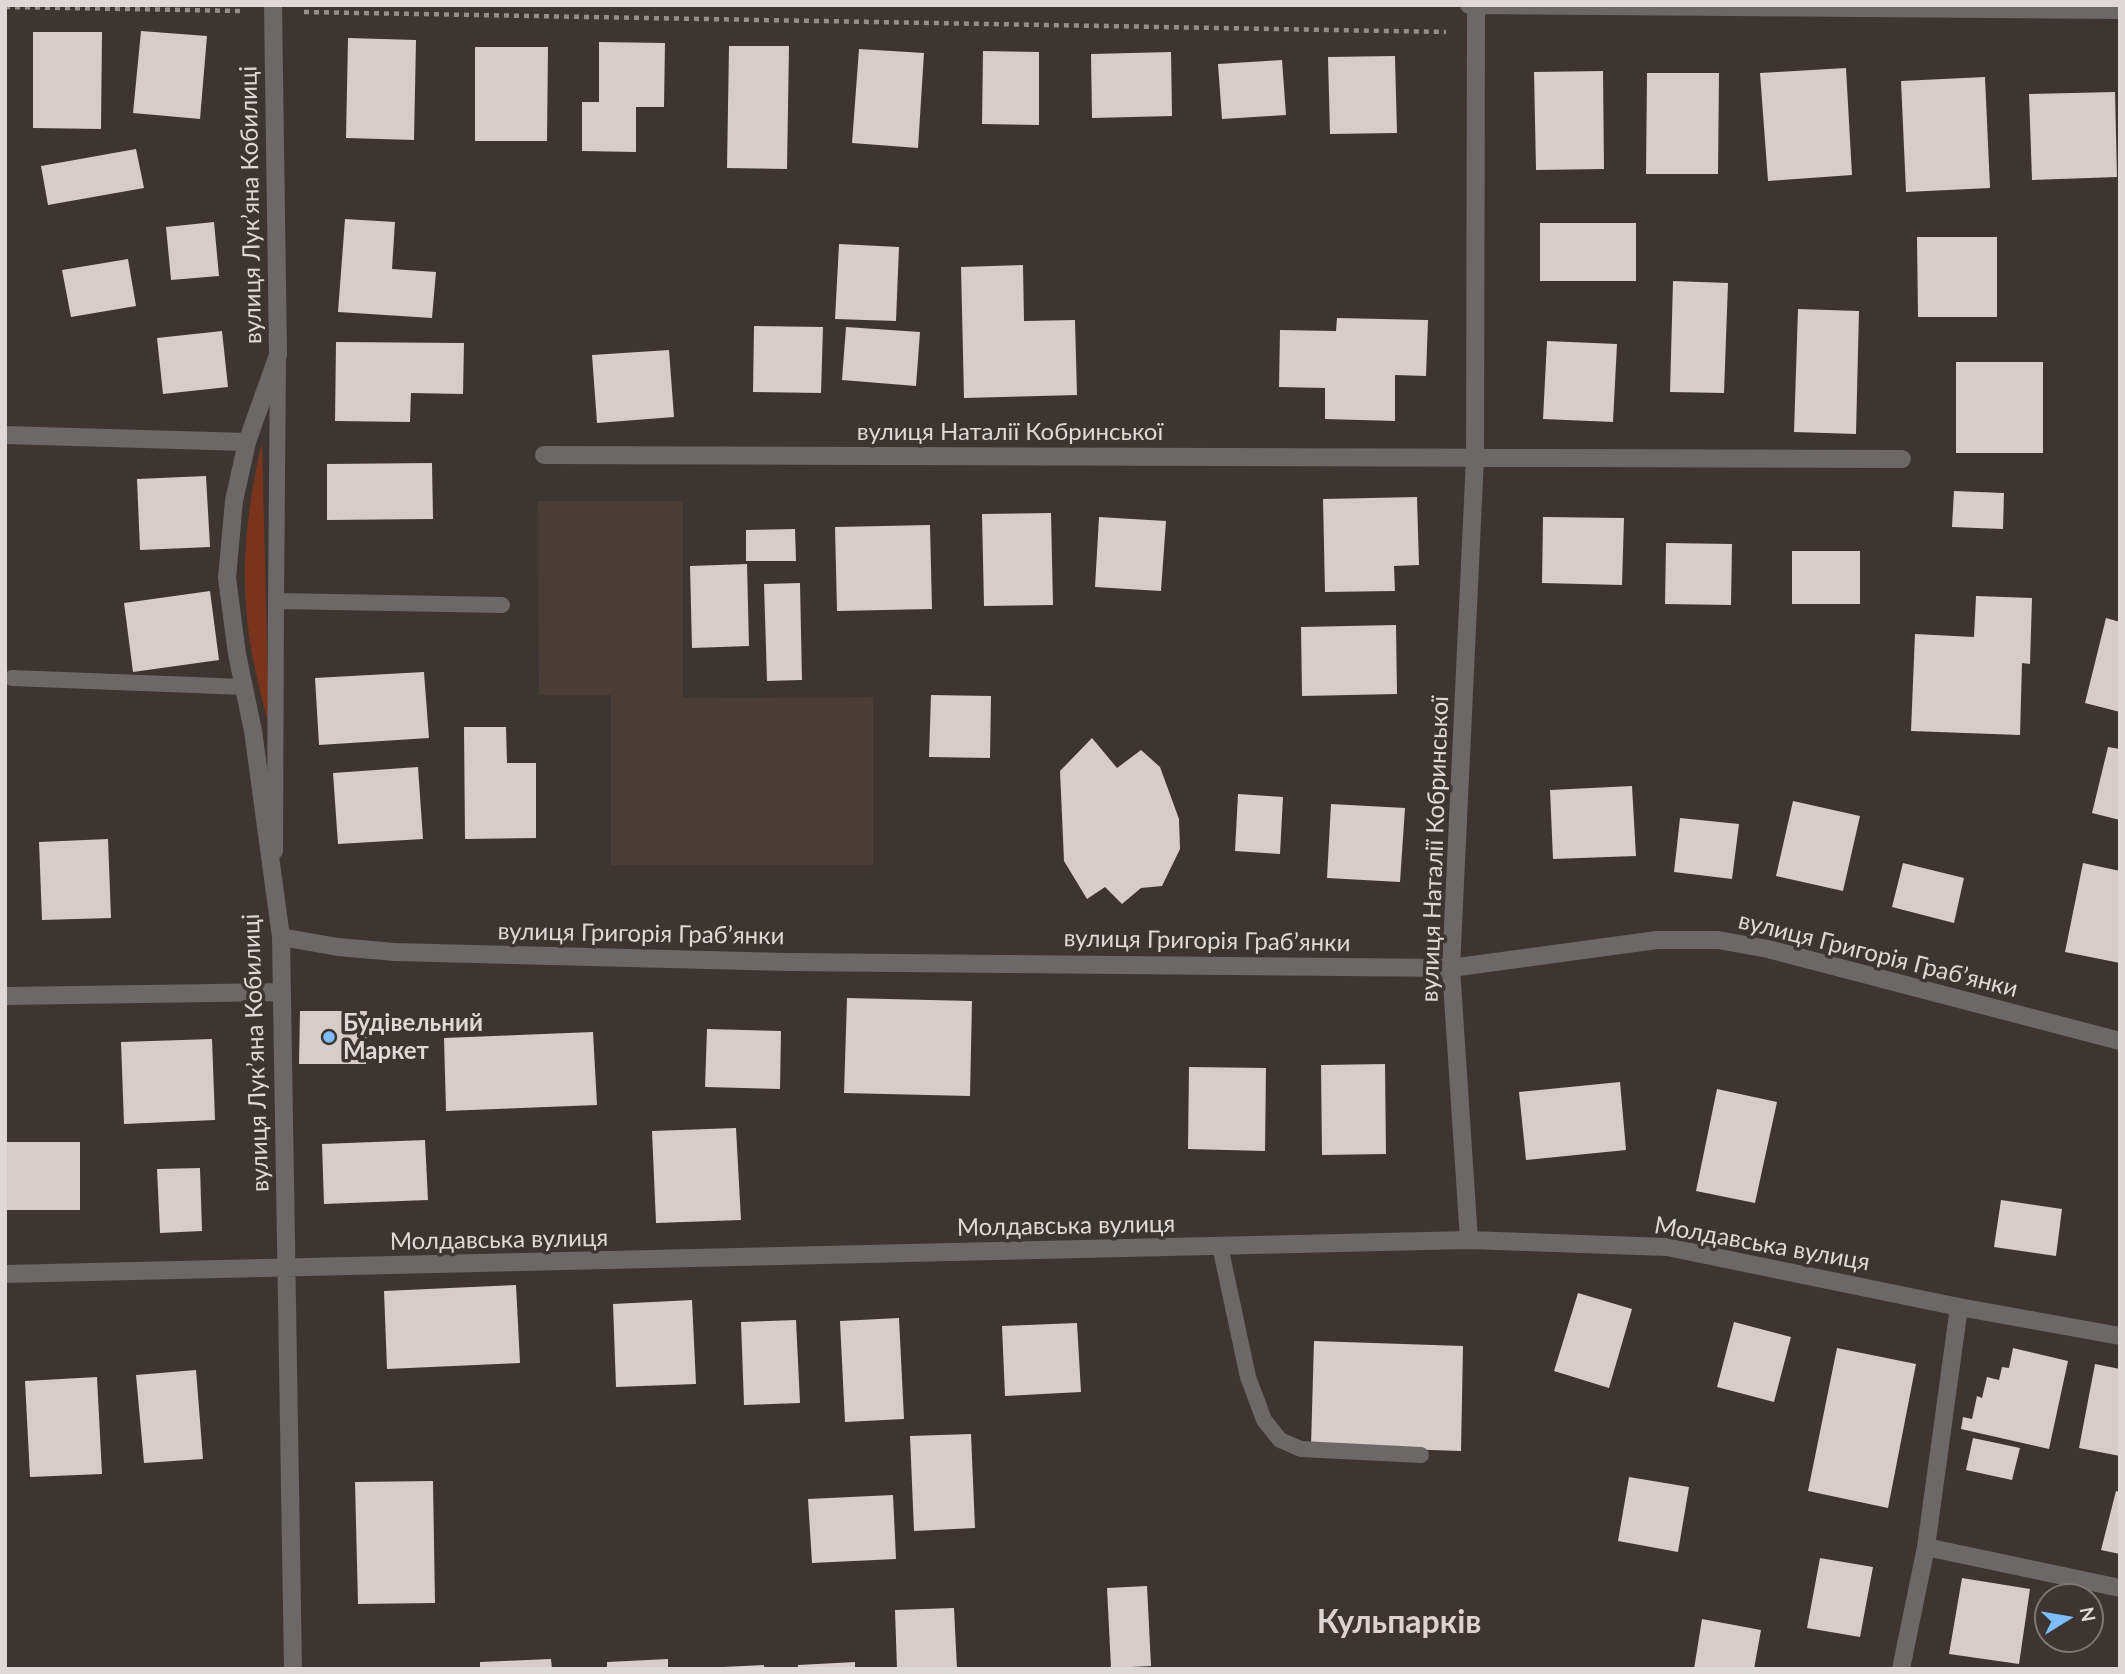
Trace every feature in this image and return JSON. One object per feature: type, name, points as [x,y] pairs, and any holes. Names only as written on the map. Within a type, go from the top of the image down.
[{"type":"street","points":[[1469,5],[2120,10]]},
{"type":"street","name":"вулиця Наталії Кобринської","points":[[1469,1240],[1451,968],[1475,458],[1476,5]]},
{"type":"street","name":"вулиця Лукʼяна Кобилиці","points":[[273,9],[278,355],[247,442],[234,501],[227,578],[281,937],[293,1669]]},
{"type":"street","points":[[5,435],[247,442]]},
{"type":"street","name":"вулиця Наталії Кобринської","points":[[544,455],[1902,459]]},
{"type":"street","name":"вулиця Григорія Грабʼянки","points":[[281,937],[395,952],[786,962],[1451,968],[1657,940],[1718,940],[1768,949],[2120,1041]]},
{"type":"street","points":[[5,996],[282,992]]},
{"type":"street","name":"Молдавська вулиця","points":[[5,1274],[285,1270],[1469,1240],[1667,1247],[1959,1307],[2120,1336]]},
{"type":"street","points":[[1901,1669],[1926,1547],[1959,1307]]},
{"type":"street","points":[[1926,1547],[2120,1588]]},
{"type":"lane","points":[[275,890],[278,355]]},
{"type":"lane","points":[[276,601],[502,605]]},
{"type":"lane","points":[[12,678],[244,687]]},
{"type":"lane","points":[[1220,1247],[1248,1377],[1264,1420],[1280,1440],[1301,1449],[1421,1455]]},
{"type":"path","points":[[5,7],[273,9],[1476,32]]},
{"type":"shaded area","points":[[262,441],[269,725],[251,650],[245,583],[249,516]]},
{"type":"shaded area","points":[[538,501],[683,501],[683,698],[873,697],[873,865],[611,865],[611,695],[539,695]]},
{"type":"building","points":[[141,31],[207,36],[200,119],[133,113]]},
{"type":"building","points":[[33,32],[102,32],[101,129],[33,128]]},
{"type":"building","points":[[348,38],[416,40],[414,140],[346,138]]},
{"type":"building","points":[[599,42],[665,43],[664,107],[636,107],[636,152],[582,151],[582,102],[599,102]]},
{"type":"building","points":[[729,46],[789,46],[787,169],[727,168]]},
{"type":"building","points":[[475,47],[548,47],[547,141],[475,141]]},
{"type":"building","points":[[859,49],[924,53],[918,148],[852,143]]},
{"type":"building","points":[[983,51],[1039,52],[1039,125],[982,124]]},
{"type":"building","points":[[1171,52],[1172,116],[1092,118],[1091,54]]},
{"type":"building","points":[[1395,56],[1397,133],[1330,134],[1328,57]]},
{"type":"building","points":[[1282,60],[1286,115],[1222,119],[1218,64]]},
{"type":"building","points":[[1846,68],[1852,175],[1768,181],[1760,73]]},
{"type":"building","points":[[1603,71],[1604,169],[1536,170],[1534,72]]},
{"type":"building","points":[[1647,73],[1719,73],[1718,174],[1646,174]]},
{"type":"building","points":[[1985,77],[1990,188],[1906,192],[1901,81]]},
{"type":"building","points":[[2115,92],[2117,177],[2032,180],[2029,94]]},
{"type":"building","points":[[136,149],[144,188],[48,205],[41,166]]},
{"type":"building","points":[[345,219],[395,222],[392,269],[436,272],[432,318],[338,312]]},
{"type":"building","points":[[214,222],[219,276],[171,280],[166,227]]},
{"type":"building","points":[[1540,223],[1636,223],[1636,281],[1540,281]]},
{"type":"building","points":[[1917,237],[1997,237],[1997,317],[1918,317]]},
{"type":"building","points":[[839,244],[899,247],[896,321],[835,319]]},
{"type":"building","points":[[128,259],[136,306],[71,317],[62,270]]},
{"type":"building","points":[[1023,265],[1024,321],[1075,320],[1077,395],[964,398],[961,267]]},
{"type":"building","points":[[1673,281],[1728,283],[1724,393],[1670,392]]},
{"type":"building","points":[[1798,309],[1859,311],[1856,434],[1794,432]]},
{"type":"building","points":[[1337,318],[1428,320],[1426,376],[1395,375],[1395,421],[1325,419],[1325,388],[1279,387],[1280,330],[1336,331]]},
{"type":"building","points":[[754,326],[823,327],[821,393],[753,392]]},
{"type":"building","points":[[846,327],[920,332],[916,386],[842,380]]},
{"type":"building","points":[[222,331],[228,387],[163,394],[157,338]]},
{"type":"building","points":[[1547,341],[1617,344],[1613,422],[1543,419]]},
{"type":"building","points":[[336,342],[464,343],[463,394],[411,393],[410,422],[335,421]]},
{"type":"building","points":[[669,350],[674,417],[597,423],[592,355]]},
{"type":"building","points":[[1956,362],[2043,362],[2043,453],[1956,453]]},
{"type":"building","points":[[432,463],[433,519],[327,520],[327,464]]},
{"type":"building","points":[[206,476],[210,547],[140,550],[137,479]]},
{"type":"building","points":[[1954,491],[2004,493],[2003,529],[1952,527]]},
{"type":"building","points":[[1417,497],[1419,565],[1394,566],[1395,591],[1325,592],[1323,499]]},
{"type":"building","points":[[1051,513],[1053,605],[984,606],[982,514]]},
{"type":"building","points":[[1099,517],[1166,521],[1161,591],[1095,587]]},
{"type":"building","points":[[1543,517],[1624,518],[1622,585],[1542,583]]},
{"type":"building","points":[[930,525],[932,609],[837,611],[835,527]]},
{"type":"building","points":[[795,529],[796,561],[746,561],[746,530]]},
{"type":"building","points":[[1666,543],[1732,544],[1731,605],[1665,604]]},
{"type":"building","points":[[1792,551],[1860,551],[1860,604],[1792,604]]},
{"type":"building","points":[[747,564],[749,646],[692,648],[690,566]]},
{"type":"building","points":[[800,583],[802,680],[767,681],[764,584]]},
{"type":"building","points":[[210,591],[219,660],[133,672],[124,603]]},
{"type":"building","points":[[1976,596],[2032,598],[2030,664],[2022,663],[2020,735],[1911,731],[1915,634],[1974,637]]},
{"type":"building","points":[[2106,618],[2120,622],[2120,712],[2085,703]]},
{"type":"building","points":[[1396,625],[1397,694],[1302,696],[1301,627]]},
{"type":"building","points":[[424,672],[429,738],[319,745],[315,678]]},
{"type":"building","points":[[931,695],[991,696],[990,758],[929,757]]},
{"type":"building","points":[[464,727],[506,727],[507,763],[536,763],[536,838],[465,839]]},
{"type":"building","points":[[1092,738],[1117,768],[1141,750],[1160,767],[1179,819],[1180,849],[1162,886],[1141,888],[1122,904],[1105,887],[1087,899],[1064,861],[1060,771]]},
{"type":"building","points":[[2108,747],[2120,749],[2120,820],[2092,813]]},
{"type":"building","points":[[418,767],[423,839],[338,844],[333,773]]},
{"type":"building","points":[[1632,786],[1636,856],[1553,859],[1550,790]]},
{"type":"building","points":[[1238,794],[1283,797],[1280,854],[1235,851]]},
{"type":"building","points":[[1793,801],[1860,816],[1843,891],[1776,876]]},
{"type":"building","points":[[1331,804],[1405,808],[1400,882],[1327,878]]},
{"type":"building","points":[[1680,818],[1739,824],[1732,879],[1674,872]]},
{"type":"building","points":[[108,839],[111,918],[42,920],[39,842]]},
{"type":"building","points":[[1903,863],[1964,878],[1954,923],[1892,907]]},
{"type":"building","points":[[2083,863],[2120,871],[2120,963],[2065,952]]},
{"type":"building","points":[[847,998],[972,1001],[970,1096],[844,1093]]},
{"type":"building","points":[[300,1011],[367,1011],[366,1064],[299,1064]]},
{"type":"building","points":[[707,1029],[781,1031],[780,1089],[705,1087]]},
{"type":"building","points":[[593,1032],[597,1105],[446,1111],[444,1038]]},
{"type":"building","points":[[212,1039],[215,1120],[124,1124],[121,1042]]},
{"type":"building","points":[[1385,1064],[1386,1154],[1322,1155],[1321,1065]]},
{"type":"building","points":[[1189,1067],[1266,1068],[1265,1151],[1188,1149]]},
{"type":"building","points":[[1620,1082],[1626,1150],[1526,1160],[1519,1092]]},
{"type":"building","points":[[1717,1089],[1777,1102],[1755,1203],[1696,1191]]},
{"type":"building","points":[[736,1128],[741,1220],[656,1223],[652,1131]]},
{"type":"building","points":[[425,1140],[428,1200],[324,1204],[322,1144]]},
{"type":"building","points":[[5,1142],[80,1142],[80,1210],[5,1210]]},
{"type":"building","points":[[200,1168],[202,1231],[160,1233],[157,1169]]},
{"type":"building","points":[[2001,1200],[2062,1209],[2056,1256],[1994,1247]]},
{"type":"building","points":[[516,1285],[520,1363],[387,1369],[384,1291]]},
{"type":"building","points":[[1578,1293],[1632,1309],[1609,1388],[1554,1371]]},
{"type":"building","points":[[692,1300],[696,1384],[616,1387],[613,1304]]},
{"type":"building","points":[[899,1318],[904,1419],[845,1422],[840,1321]]},
{"type":"building","points":[[796,1320],[800,1403],[744,1405],[741,1322]]},
{"type":"building","points":[[1734,1322],[1791,1337],[1774,1402],[1717,1387]]},
{"type":"building","points":[[1077,1323],[1081,1392],[1005,1396],[1002,1326]]},
{"type":"building","points":[[1314,1341],[1463,1346],[1461,1451],[1311,1446]]},
{"type":"building","points":[[1837,1348],[1916,1364],[1888,1508],[1808,1491]]},
{"type":"building","points":[[2013,1348],[2068,1361],[2049,1449],[1961,1429],[1963,1417],[1972,1419],[1977,1396],[1982,1398],[1987,1377],[1999,1380],[2002,1367],[2009,1368]]},
{"type":"building","points":[[2095,1364],[2120,1369],[2120,1456],[2079,1448]]},
{"type":"building","points":[[196,1370],[203,1459],[144,1463],[136,1375]]},
{"type":"building","points":[[97,1377],[102,1474],[30,1477],[25,1381]]},
{"type":"building","points":[[971,1434],[975,1528],[914,1531],[910,1436]]},
{"type":"building","points":[[1973,1438],[2020,1448],[2012,1480],[1966,1470]]},
{"type":"building","points":[[1629,1477],[1689,1487],[1678,1552],[1618,1541]]},
{"type":"building","points":[[433,1481],[435,1603],[358,1604],[355,1482]]},
{"type":"building","points":[[2116,1491],[2120,1492],[2120,1554],[2101,1550]]},
{"type":"building","points":[[893,1495],[896,1559],[812,1563],[808,1499]]},
{"type":"building","points":[[1820,1558],[1873,1567],[1860,1637],[1807,1628]]},
{"type":"building","points":[[1962,1578],[2030,1589],[2019,1664],[1949,1654]]},
{"type":"building","points":[[1147,1586],[1151,1666],[1111,1668],[1107,1588]]},
{"type":"building","points":[[954,1608],[957,1669],[897,1669],[895,1610]]},
{"type":"building","points":[[1702,1619],[1761,1630],[1754,1669],[1694,1669]]},
{"type":"building","points":[[551,1659],[552,1669],[480,1669],[480,1662]]},
{"type":"building","points":[[668,1659],[668,1669],[607,1669],[607,1662]]},
{"type":"building","points":[[855,1662],[855,1669],[798,1669],[798,1665]]},
{"type":"building","points":[[764,1665],[764,1669],[723,1669],[723,1667]]},
{"type":"place","name":"Будівельний Маркет","points":[[329,1037]]},
{"type":"district","name":"Кульпарків","points":[[1399,1623]]}]
